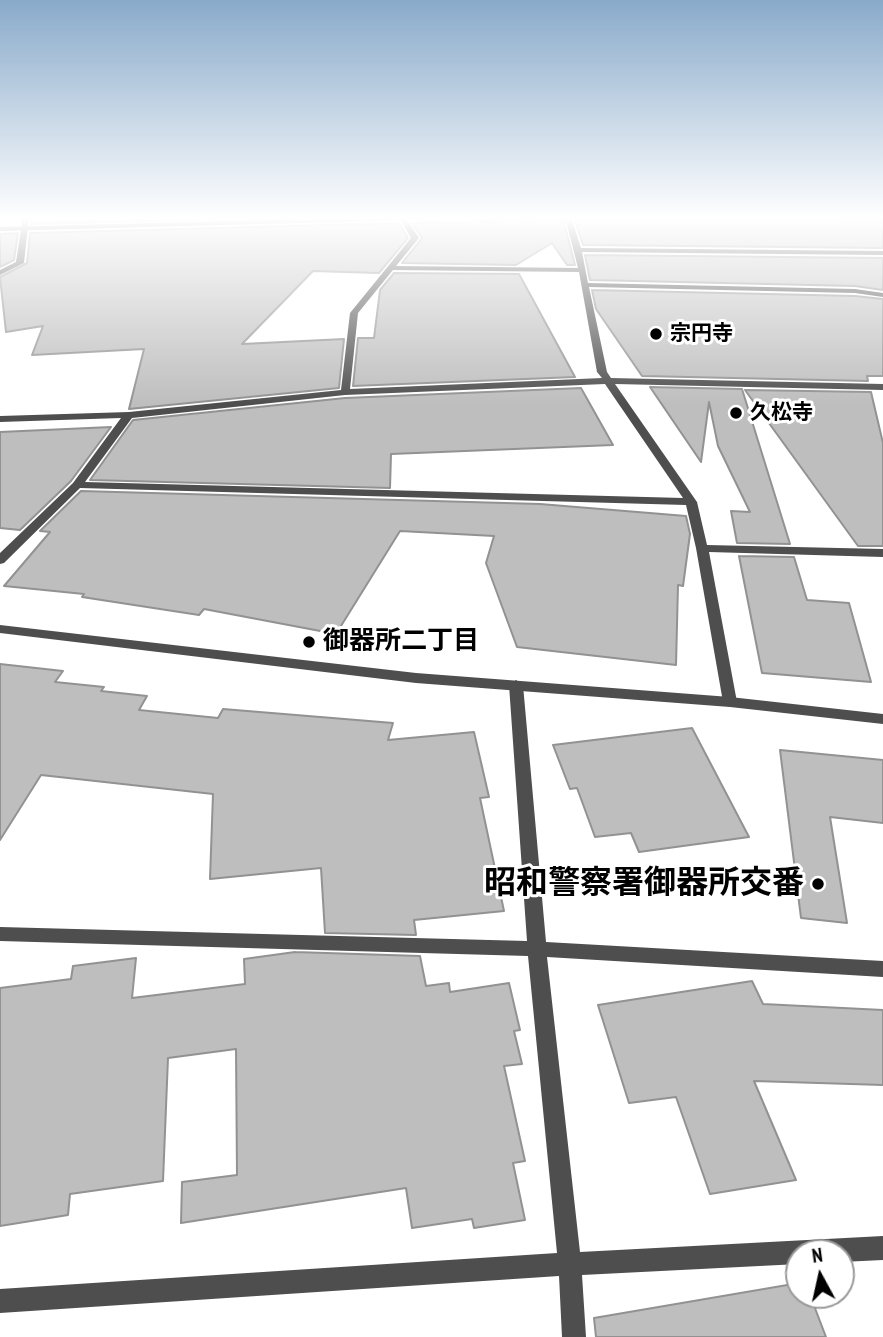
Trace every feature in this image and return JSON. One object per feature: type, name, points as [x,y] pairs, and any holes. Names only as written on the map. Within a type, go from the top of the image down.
[{"type":"street","points":[[345,392],[354,313],[382,279]]},
{"type":"street","points":[[584,279],[602,372],[691,502],[730,702]]},
{"type":"street","points":[[585,285],[855,291],[883,295]]},
{"type":"street","points":[[0,419],[129,415],[345,392],[608,381],[883,387]]},
{"type":"street","points":[[0,560],[77,485],[129,415]]},
{"type":"street","points":[[77,485],[691,502]]},
{"type":"street","points":[[702,548],[883,553]]},
{"type":"street","points":[[0,629],[416,678],[730,702],[883,719]]},
{"type":"street","points":[[516,685],[537,950],[570,1264],[574,1337]]},
{"type":"street","points":[[0,934],[537,950],[883,969]]},
{"type":"street","points":[[0,1301],[570,1264],[883,1248]]},
{"type":"building","points":[[0,279],[305,279],[242,344],[344,339],[339,388],[129,409],[144,349],[32,355],[43,326],[6,332]]},
{"type":"building","points":[[389,279],[522,279],[575,377],[353,386],[358,338],[374,338],[380,290]]},
{"type":"building","points":[[883,279],[883,290],[855,286],[590,280]]},
{"type":"building","points":[[592,290],[855,296],[883,299],[883,376],[867,376],[868,381],[642,376],[596,309]]},
{"type":"building","points":[[650,387],[742,389],[790,544],[737,543],[731,511],[750,512],[718,446],[709,402],[701,462]]},
{"type":"building","points":[[581,388],[613,445],[391,454],[390,488],[90,480],[133,420],[345,398]]},
{"type":"building","points":[[745,390],[871,392],[883,443],[883,546],[858,546]]},
{"type":"building","points":[[111,427],[71,481],[20,530],[0,528],[0,432]]},
{"type":"building","points":[[81,491],[540,504],[686,516],[690,534],[683,586],[678,585],[676,665],[517,647],[486,563],[494,536],[400,531],[336,634],[204,609],[199,615],[82,597],[84,594],[4,586],[50,532],[40,531]]},
{"type":"building","points":[[739,556],[794,557],[807,600],[849,603],[871,682],[762,673]]},
{"type":"building","points":[[0,664],[63,671],[55,682],[104,687],[101,691],[147,696],[139,710],[218,718],[223,709],[393,723],[388,740],[474,732],[489,797],[480,798],[504,911],[414,920],[416,935],[325,933],[321,868],[210,879],[213,794],[41,775],[0,840]]},
{"type":"building","points":[[692,728],[749,837],[639,852],[631,833],[595,837],[577,788],[570,789],[553,745]]},
{"type":"building","points":[[780,750],[883,760],[883,823],[830,817],[847,923],[801,918]]},
{"type":"building","points":[[295,952],[420,956],[426,986],[449,983],[450,992],[509,983],[520,1030],[514,1031],[522,1064],[504,1066],[525,1161],[513,1163],[525,1220],[474,1228],[472,1219],[412,1228],[406,1188],[181,1223],[182,1182],[237,1175],[236,1049],[168,1058],[163,1181],[70,1194],[68,1215],[0,1226],[0,988],[71,979],[73,966],[136,958],[132,998],[245,984],[244,959]]},
{"type":"building","points":[[752,981],[763,1004],[883,1010],[883,1085],[754,1081],[796,1180],[710,1194],[676,1097],[629,1103],[598,1005]]},
{"type":"building","points":[[785,1285],[785,1309],[815,1309],[826,1337],[596,1337],[594,1318]]},
{"type":"place","name":"宗円寺","points":[[656,334]]},
{"type":"place","name":"久松寺","points":[[736,413]]},
{"type":"place","name":"御器所二丁目","points":[[309,642]]},
{"type":"place","name":"昭和警察署御器所交番","points":[[818,884]]}]
